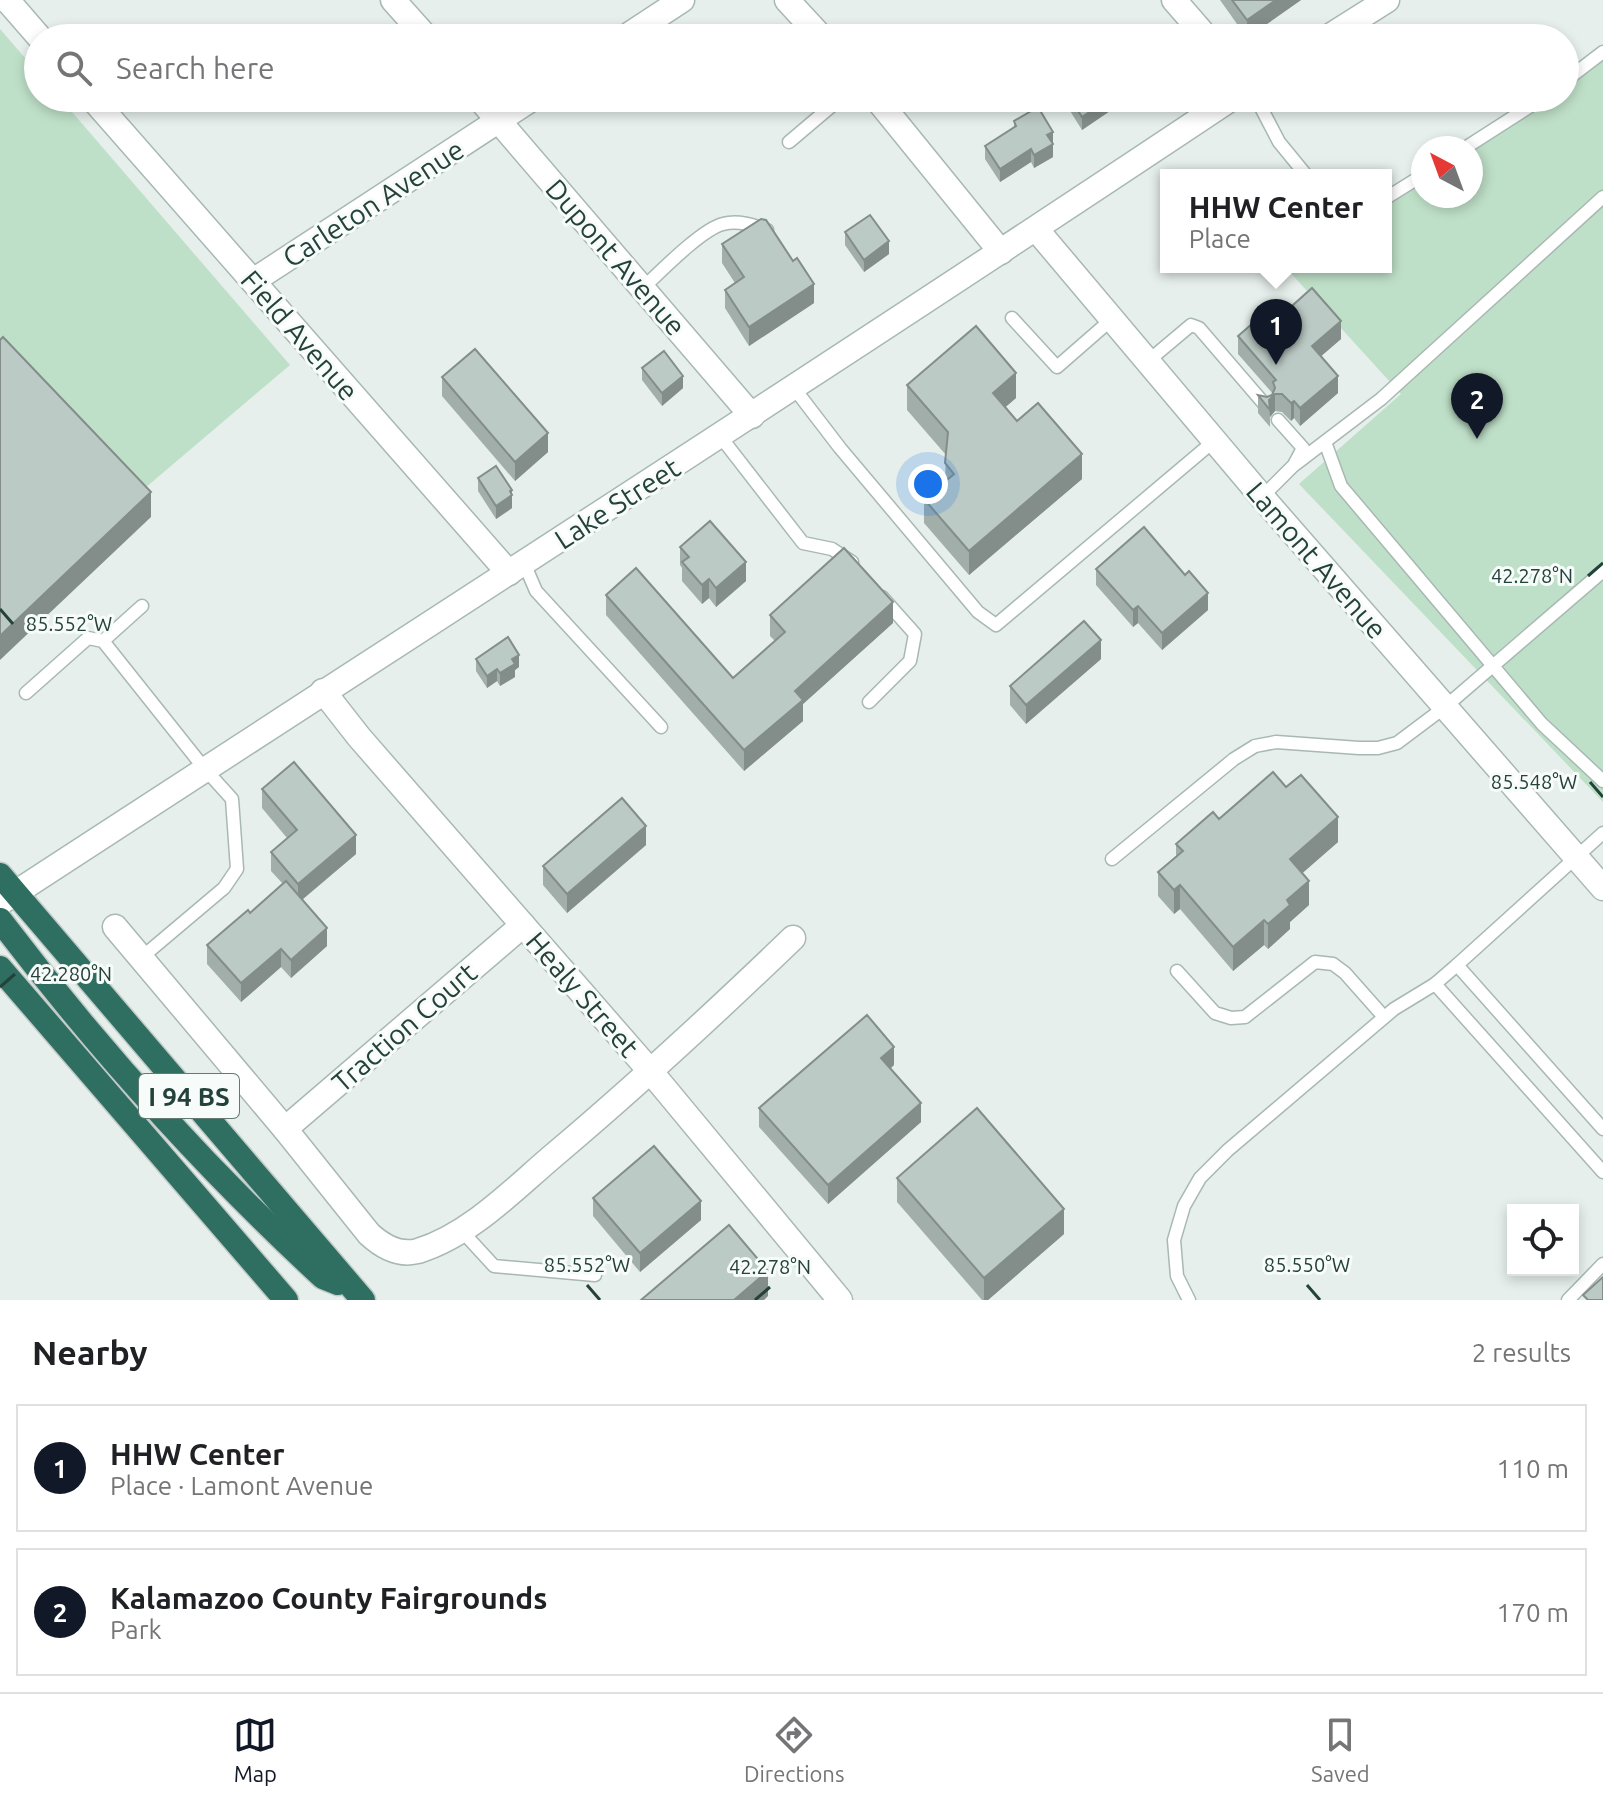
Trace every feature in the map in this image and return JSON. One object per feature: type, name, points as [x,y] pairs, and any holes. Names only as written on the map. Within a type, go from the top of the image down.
[{"type":"highway","name":"I 94 BS","points":[[5,890],[359,1295]]},
{"type":"highway","points":[[0,920],[104,1050],[250,1210],[323,1277],[359,1295]]},
{"type":"highway","name":"I 94 BS","points":[[0,968],[286,1300]]},
{"type":"street","points":[[7,0],[28,24]]},
{"type":"street","points":[[393,0],[414,24]]},
{"type":"street","points":[[645,24],[682,0]]},
{"type":"street","points":[[787,0],[809,24]]},
{"type":"street","points":[[1174,0],[1195,24]]},
{"type":"street","points":[[1349,24],[1387,0]]},
{"type":"street","name":"Field Avenue","points":[[104,112],[253,281],[517,568]]},
{"type":"street","name":"Dupont Avenue","points":[[491,112],[752,416]]},
{"type":"street","name":"Carleton Avenue","points":[[253,281],[511,112]]},
{"type":"street","points":[[887,112],[1001,252]]},
{"type":"street","name":"Lake Street","points":[[5,890],[204,768],[517,568],[1211,112]]},
{"type":"street","name":"Lamont Avenue","points":[[1036,229],[1262,497],[1603,888]]},
{"type":"street","name":"Healy Street","points":[[323,691],[359,737],[651,1072],[840,1300]]},
{"type":"street","name":"Traction Court","points":[[285,1129],[523,925]]},
{"type":"street","points":[[115,927],[369,1234],[390,1250],[417,1251],[460,1229],[505,1197],[651,1072],[793,938]]},
{"type":"lane","points":[[1579,70],[1603,52]]},
{"type":"lane","points":[[789,142],[824,112]]},
{"type":"lane","points":[[1263,112],[1279,142],[1301,169]]},
{"type":"lane","points":[[1483,136],[1521,112]]},
{"type":"lane","points":[[1392,194],[1411,182]]},
{"type":"lane","points":[[1262,497],[1293,466],[1381,399],[1603,197]]},
{"type":"lane","points":[[643,288],[714,227],[724,223],[746,223],[770,231]]},
{"type":"lane","points":[[1012,318],[1057,367],[1112,319]]},
{"type":"lane","points":[[1147,362],[1191,325],[1199,328],[1266,406]]},
{"type":"lane","points":[[794,388],[840,448],[978,612],[996,625],[1214,441]]},
{"type":"lane","points":[[1278,420],[1303,448],[1293,466]]},
{"type":"lane","points":[[720,436],[803,543],[832,549],[858,569]]},
{"type":"lane","points":[[1325,442],[1341,486],[1542,724],[1603,781]]},
{"type":"lane","points":[[517,568],[661,727]]},
{"type":"lane","points":[[1112,859],[1234,759],[1255,746],[1276,742],[1378,748],[1397,743],[1445,707],[1603,571]]},
{"type":"lane","points":[[869,702],[910,661],[915,634],[877,591]]},
{"type":"lane","points":[[103,641],[142,606]]},
{"type":"lane","points":[[26,693],[88,638],[103,641],[232,799],[237,869],[224,888],[141,958]]},
{"type":"lane","points":[[1189,1300],[1177,1276],[1174,1240],[1193,1188],[1228,1150],[1384,1017],[1435,984],[1603,833]]},
{"type":"lane","points":[[1177,971],[1215,1013],[1231,1018],[1245,1017],[1315,962],[1333,964],[1345,973],[1384,1017]]},
{"type":"lane","points":[[1457,965],[1603,1129]]},
{"type":"lane","points":[[1435,984],[1603,1172]]},
{"type":"lane","points":[[460,1229],[494,1266],[595,1275]]},
{"type":"lane","points":[[1568,1300],[1603,1264]]},
{"type":"green space","points":[[0,29],[24,57],[24,112],[72,112],[290,365],[138,494],[0,363]]},
{"type":"green space","points":[[1603,52],[1603,802],[1299,484],[1401,394],[1291,273],[1392,273],[1392,202],[1411,188],[1411,208],[1483,208],[1483,139],[1520,112],[1579,112],[1579,69]]},
{"type":"building","points":[[1232,0],[1276,0],[1247,20]]},
{"type":"building","points":[[1029,112],[1041,112],[1053,132],[1047,135],[1053,144],[1034,155],[1031,149],[1000,169],[985,146],[1016,126],[1014,121]]},
{"type":"building","points":[[870,215],[889,241],[864,260],[845,232]]},
{"type":"building","points":[[761,219],[766,220],[793,261],[797,258],[814,284],[749,327],[725,290],[744,277],[722,244]]},
{"type":"building","points":[[1312,288],[1341,321],[1312,346],[1338,376],[1300,408],[1282,394],[1275,394],[1269,400],[1270,410],[1258,395],[1272,395],[1276,380],[1238,336],[1275,304],[1284,313]]},
{"type":"building","points":[[976,326],[1016,373],[993,393],[1017,421],[1038,403],[1082,454],[969,551],[924,499],[954,474],[945,463],[948,432],[907,385]]},
{"type":"building","points":[[3,337],[151,492],[0,636],[0,340]]},
{"type":"building","points":[[475,349],[548,433],[515,462],[442,377]]},
{"type":"building","points":[[664,351],[683,376],[662,393],[642,368]]},
{"type":"building","points":[[496,466],[512,490],[512,495],[496,506],[478,478]]},
{"type":"building","points":[[710,521],[746,562],[716,588],[709,579],[702,585],[682,562],[689,557],[680,547]]},
{"type":"building","points":[[1144,527],[1185,575],[1189,571],[1208,593],[1162,633],[1138,606],[1133,610],[1096,569]]},
{"type":"building","points":[[844,548],[893,602],[795,691],[803,700],[744,750],[606,595],[636,568],[733,678],[785,632],[770,615]]},
{"type":"building","points":[[1084,621],[1101,640],[1026,705],[1010,686]]},
{"type":"building","points":[[508,637],[519,655],[512,659],[515,664],[500,673],[497,669],[487,676],[476,659]]},
{"type":"building","points":[[294,762],[356,835],[298,884],[271,852],[297,830],[262,789]]},
{"type":"building","points":[[1273,772],[1286,787],[1301,775],[1338,817],[1290,859],[1309,881],[1287,900],[1290,905],[1268,924],[1264,920],[1233,947],[1180,885],[1174,890],[1158,872],[1183,851],[1176,844],[1213,812],[1219,819]]},
{"type":"building","points":[[622,798],[646,826],[567,894],[543,866]]},
{"type":"building","points":[[286,881],[327,928],[291,960],[281,949],[241,983],[207,945]]},
{"type":"building","points":[[867,1015],[894,1047],[881,1058],[921,1103],[828,1185],[759,1108]]},
{"type":"building","points":[[977,1108],[1064,1209],[984,1278],[897,1178]]},
{"type":"building","points":[[654,1146],[701,1201],[640,1253],[593,1198]]},
{"type":"building","points":[[729,1225],[768,1271],[734,1300],[641,1300]]},
{"type":"building","points":[[1603,1277],[1603,1300],[1588,1300],[1583,1295]]},
{"type":"place","name":"HHW Center","points":[[1276,365]]},
{"type":"place","name":"Kalamazoo County Fairgrounds","points":[[1477,439]]}]
